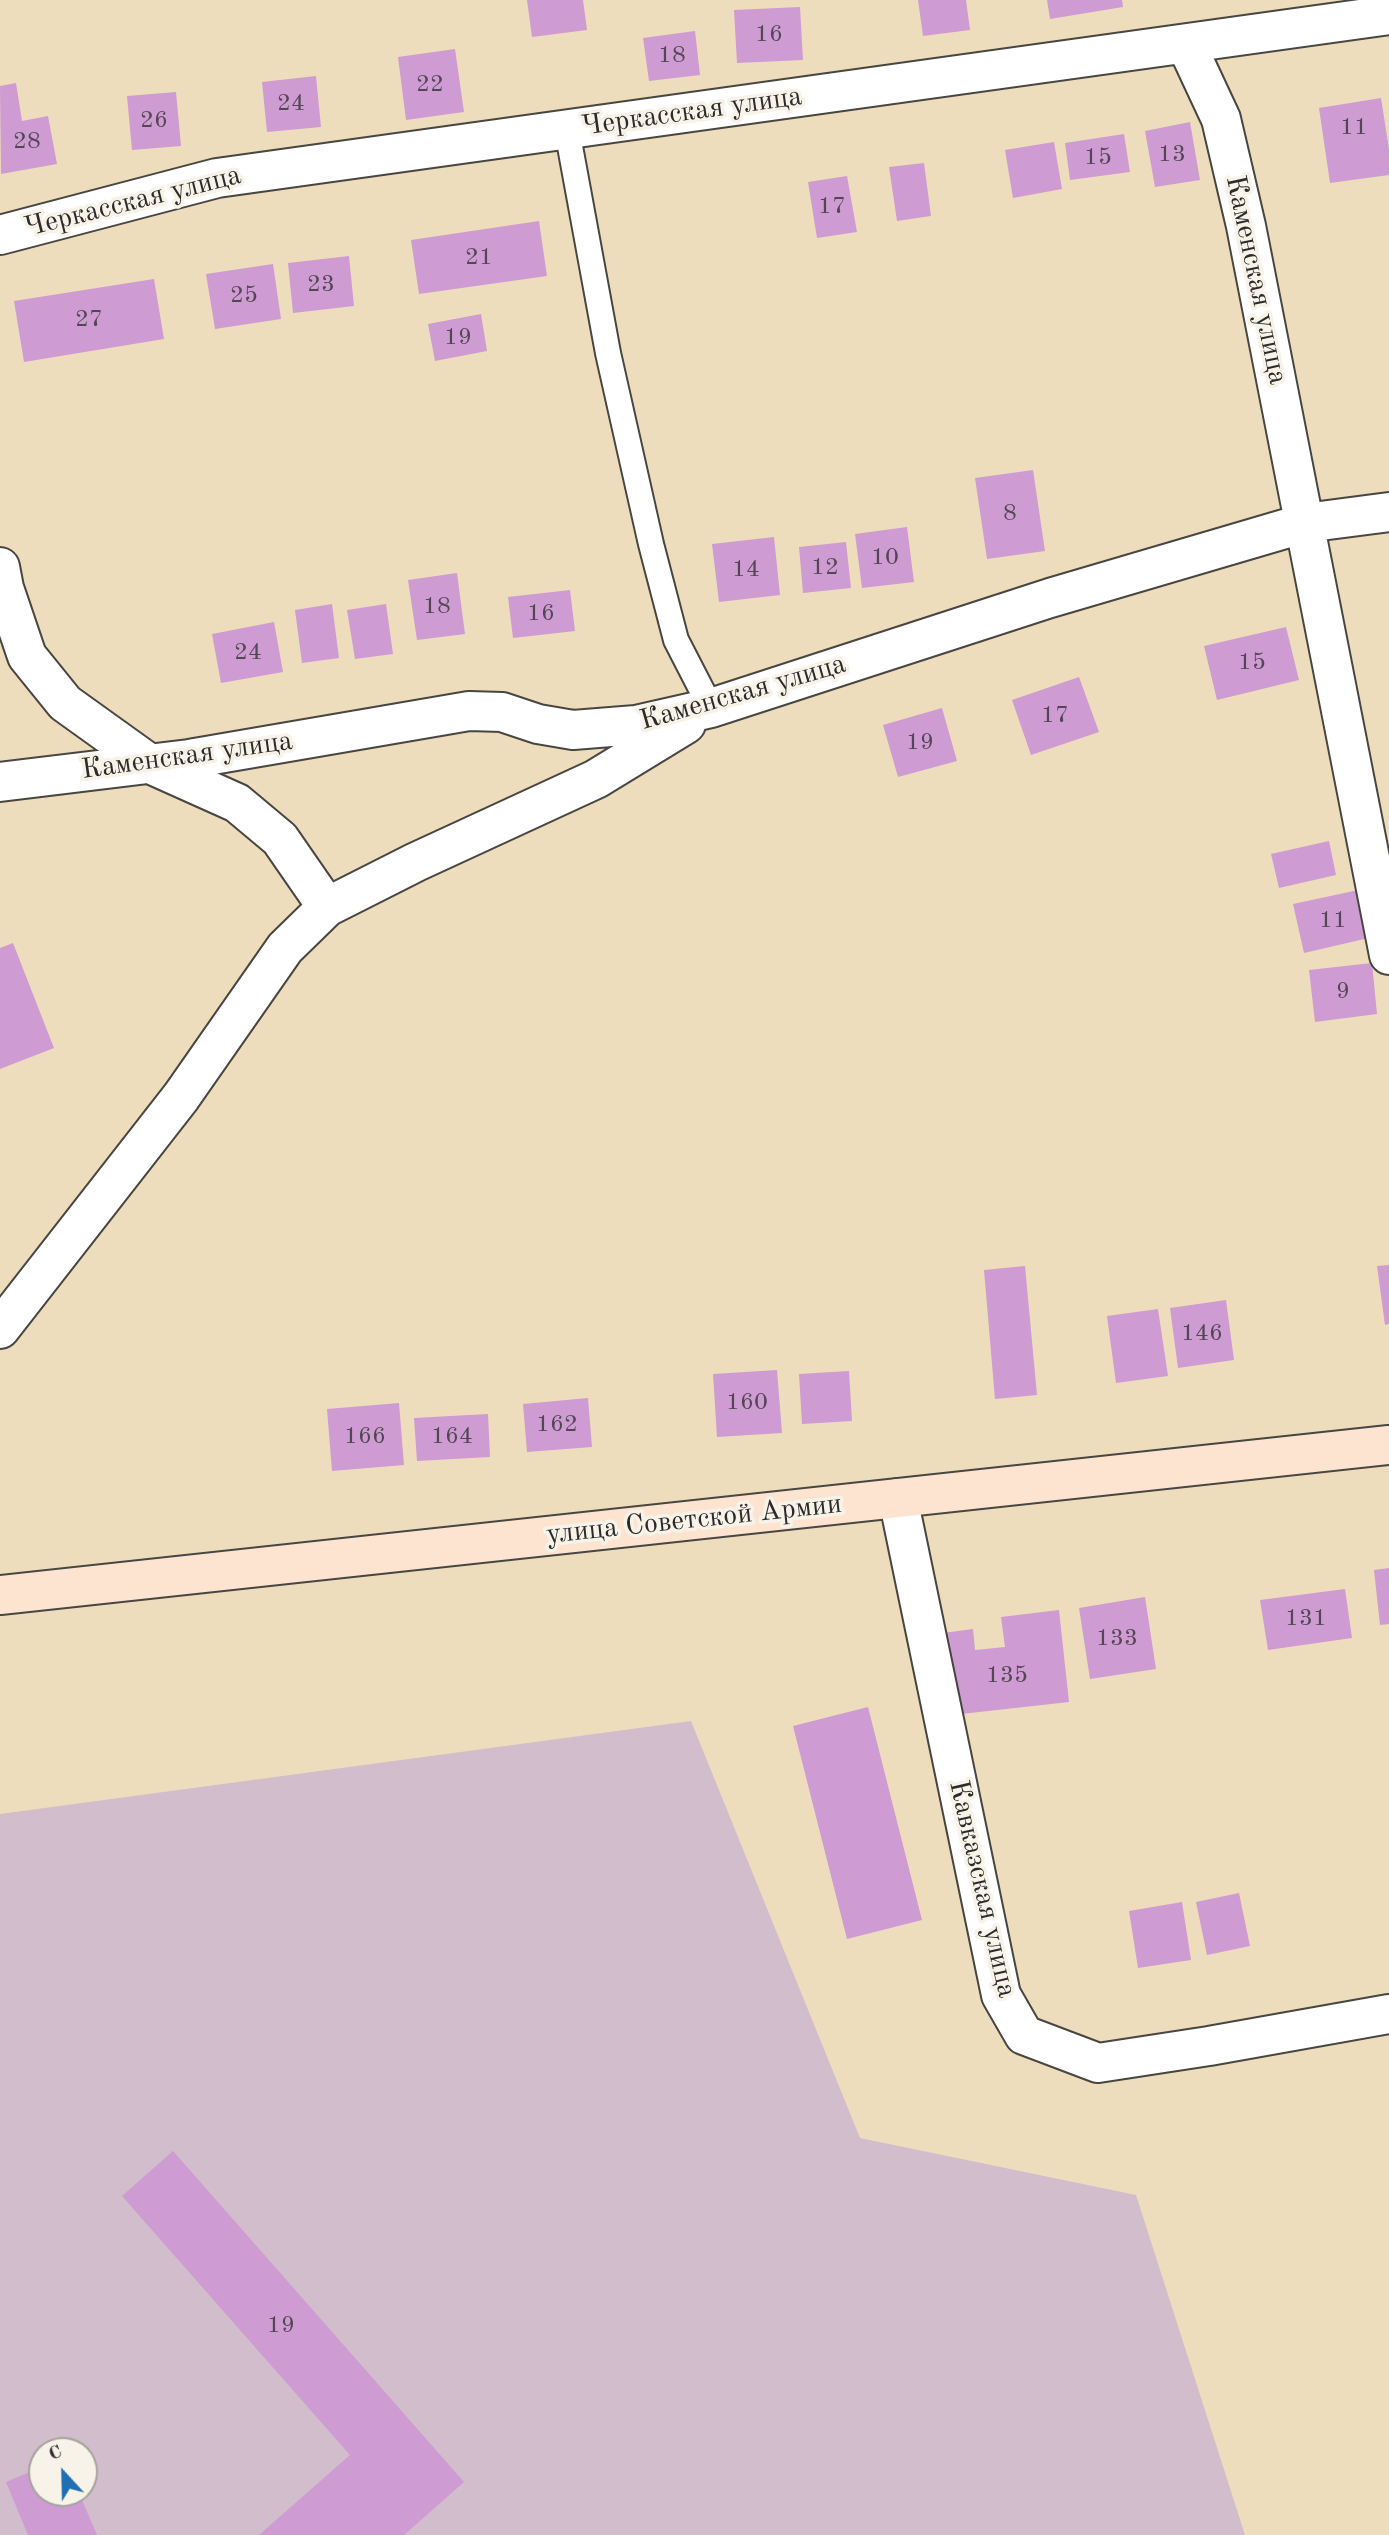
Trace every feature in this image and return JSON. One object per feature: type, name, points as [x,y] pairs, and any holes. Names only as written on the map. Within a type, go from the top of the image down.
[{"type":"main road","name":"улица Советской Армии","points":[[0,1595],[1389,1445]]},
{"type":"street","name":"Черкасская улица","points":[[0,235],[217,178],[1389,15]]},
{"type":"street","name":"Каменская улица","points":[[1186,44],[1221,119],[1246,226],[1389,955]]},
{"type":"street","name":"Каменская улица","points":[[0,782],[150,764],[469,711],[502,712],[538,724],[573,730],[636,725],[711,708],[1050,598],[1305,523],[1389,512]]},
{"type":"street","points":[[0,567],[4,588],[27,656],[65,703],[150,764],[236,803],[280,839],[327,907]]},
{"type":"street","points":[[0,1329],[181,1097],[285,948],[327,907],[416,862],[596,779],[711,708]]},
{"type":"street","name":"Кавказская улица","points":[[898,1498],[1000,1995],[1024,2035],[1098,2063],[1389,2014]]},
{"type":"lane","points":[[567,130],[608,353],[657,568],[676,640],[711,708]]},
{"type":"shaded area","points":[[691,1721],[860,2138],[1136,2195],[1245,2535],[0,2535],[0,1814]]},
{"type":"building","points":[[527,0],[583,0],[587,30],[532,37]]},
{"type":"building","points":[[918,0],[966,0],[970,30],[923,36]]},
{"type":"building","points":[[1047,0],[1122,0],[1123,7],[1050,19]]},
{"type":"building","points":[[800,7],[803,60],[737,63],[734,10]]},
{"type":"building","points":[[695,31],[700,75],[649,81],[643,38]]},
{"type":"building","points":[[455,49],[464,112],[406,120],[398,57]]},
{"type":"building","points":[[316,76],[321,127],[267,132],[262,82]]},
{"type":"building","points":[[16,83],[22,121],[48,116],[57,164],[1,174],[0,86]]},
{"type":"building","points":[[176,92],[181,146],[132,150],[127,96]]},
{"type":"building","points":[[1381,98],[1389,149],[1389,175],[1330,183],[1319,108]]},
{"type":"building","points":[[1190,122],[1200,180],[1155,187],[1145,131]]},
{"type":"building","points":[[1124,134],[1130,172],[1070,180],[1065,143]]},
{"type":"building","points":[[1054,142],[1062,189],[1013,198],[1005,150]]},
{"type":"building","points":[[924,163],[931,216],[897,221],[889,167]]},
{"type":"building","points":[[847,176],[857,232],[817,238],[808,182]]},
{"type":"building","points":[[539,221],[547,276],[419,294],[411,240]]},
{"type":"building","points":[[349,256],[354,306],[293,313],[288,263]]},
{"type":"building","points":[[273,264],[281,319],[215,329],[206,274]]},
{"type":"building","points":[[154,279],[164,339],[24,362],[14,301]]},
{"type":"building","points":[[481,314],[487,351],[435,361],[428,324]]},
{"type":"building","points":[[1033,470],[1045,551],[987,559],[975,478]]},
{"type":"building","points":[[907,527],[914,582],[862,588],[855,534]]},
{"type":"building","points":[[774,537],[780,595],[719,602],[712,544]]},
{"type":"building","points":[[846,542],[851,588],[803,593],[799,547]]},
{"type":"building","points":[[457,573],[465,634],[417,640],[408,580]]},
{"type":"building","points":[[570,590],[575,631],[513,638],[508,597]]},
{"type":"building","points":[[332,604],[339,658],[302,663],[295,610]]},
{"type":"building","points":[[386,604],[393,654],[355,659],[347,610]]},
{"type":"building","points":[[274,622],[283,672],[221,683],[212,634]]},
{"type":"building","points":[[1286,627],[1299,680],[1217,700],[1204,646]]},
{"type":"building","points":[[1079,677],[1099,732],[1031,755],[1012,700]]},
{"type":"building","points":[[942,708],[957,761],[898,777],[883,725]]},
{"type":"building","points":[[1329,841],[1336,875],[1279,888],[1271,854]]},
{"type":"building","points":[[1363,889],[1373,937],[1304,953],[1293,904]]},
{"type":"building","points":[[13,943],[54,1048],[0,1069],[0,948]]},
{"type":"building","points":[[1372,963],[1377,1014],[1315,1022],[1309,970]]},
{"type":"building","points":[[1389,1265],[1389,1324],[1385,1325],[1377,1266]]},
{"type":"building","points":[[1025,1266],[1037,1395],[995,1399],[984,1270]]},
{"type":"building","points":[[1226,1300],[1234,1360],[1178,1368],[1170,1308]]},
{"type":"building","points":[[1158,1309],[1168,1376],[1116,1383],[1107,1316]]},
{"type":"building","points":[[777,1370],[782,1433],[717,1437],[713,1374]]},
{"type":"building","points":[[849,1371],[852,1421],[802,1424],[799,1374]]},
{"type":"building","points":[[588,1398],[592,1447],[527,1452],[523,1404]]},
{"type":"building","points":[[399,1403],[404,1465],[332,1471],[327,1409]]},
{"type":"building","points":[[488,1414],[490,1457],[417,1461],[414,1418]]},
{"type":"building","points":[[1389,1568],[1389,1624],[1380,1625],[1374,1570]]},
{"type":"building","points":[[1345,1589],[1352,1638],[1268,1650],[1260,1600]]},
{"type":"building","points":[[1145,1597],[1156,1669],[1090,1679],[1079,1608]]},
{"type":"building","points":[[1059,1610],[1069,1702],[952,1715],[943,1633],[973,1629],[975,1650],[1005,1647],[1001,1617]]},
{"type":"building","points":[[868,1707],[922,1920],[847,1939],[793,1726]]},
{"type":"building","points":[[1239,1893],[1250,1946],[1207,1955],[1196,1902]]},
{"type":"building","points":[[1182,1902],[1191,1960],[1138,1968],[1129,1911]]},
{"type":"building","points":[[173,2151],[464,2482],[404,2535],[259,2535],[350,2455],[122,2196]]},
{"type":"building","points":[[28,2473],[28,2507],[85,2507],[97,2535],[28,2535],[6,2482]]}]
